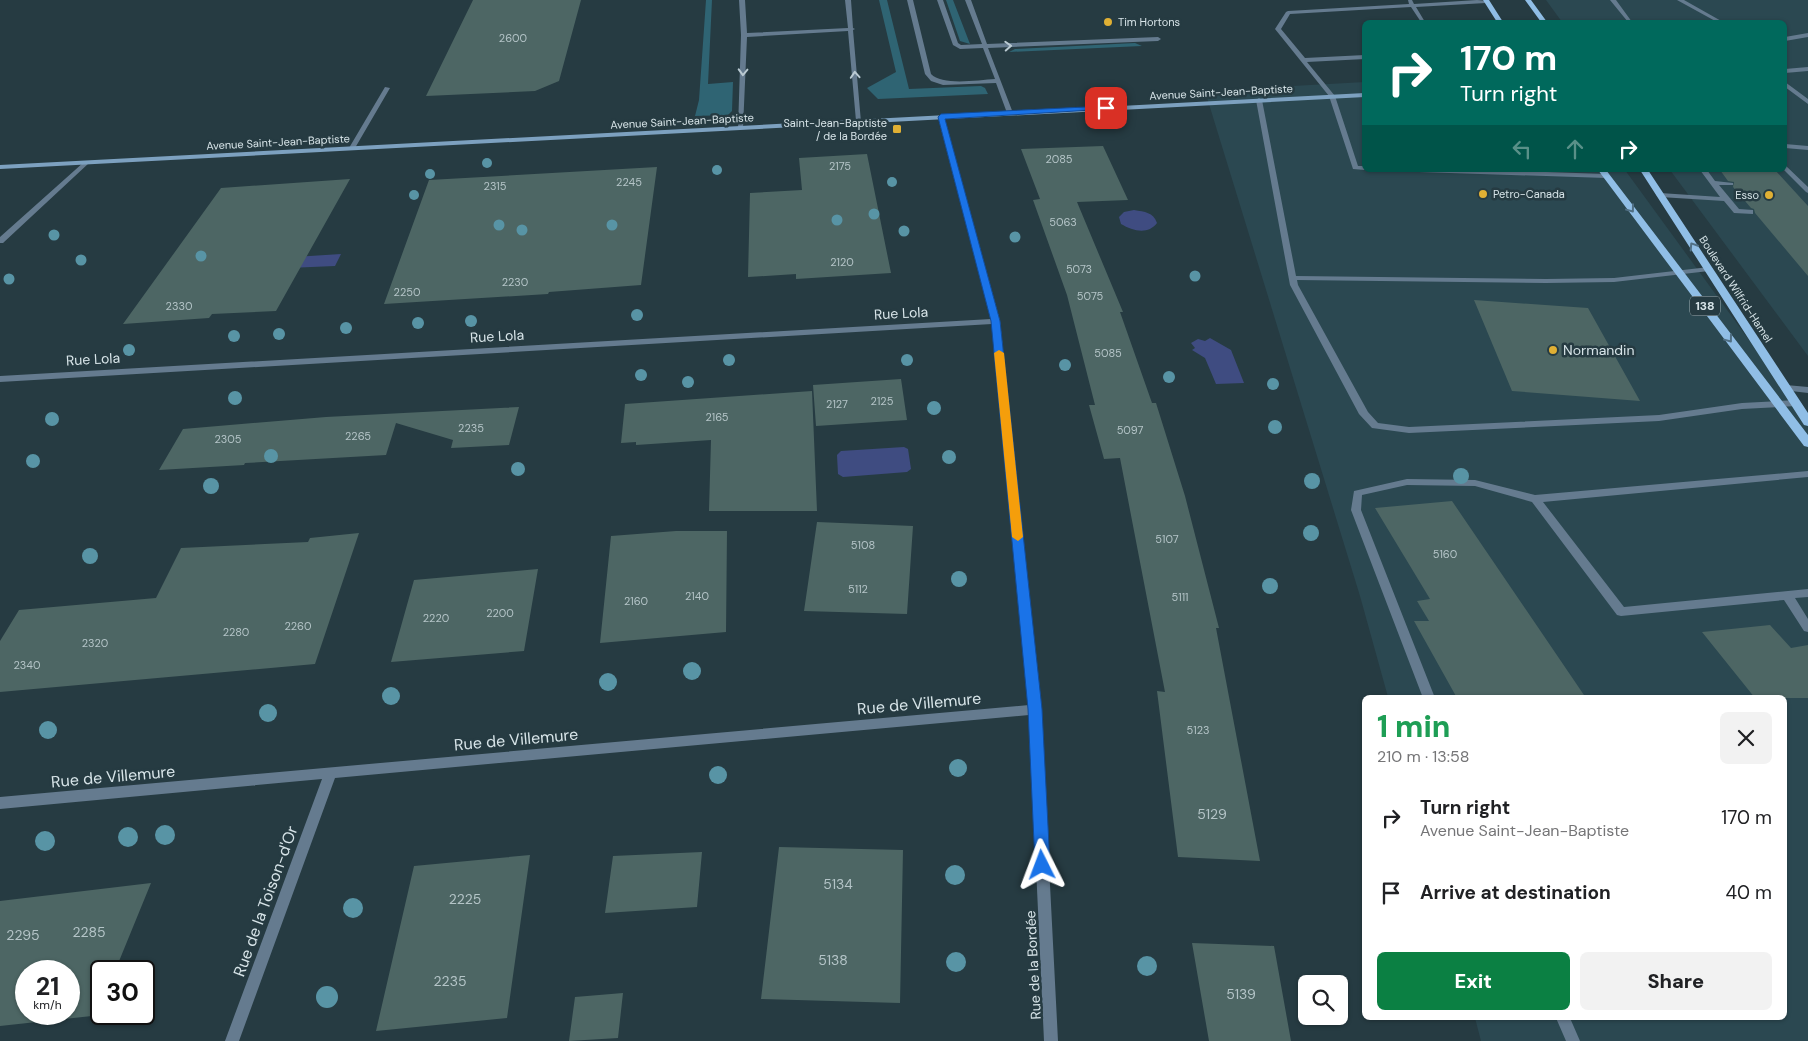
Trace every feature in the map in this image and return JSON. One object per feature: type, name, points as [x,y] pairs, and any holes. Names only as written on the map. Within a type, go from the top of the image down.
[{"type":"main road","points":[[1528,0],[1543,20]]},
{"type":"main road","points":[[1486,1],[1499,20]]},
{"type":"main road","name":"Boulevard Wilfrid-Hamel","points":[[1645,172],[1808,422]]},
{"type":"main road","name":"138","points":[[1604,173],[1808,443]]},
{"type":"street","points":[[740,128],[744,36],[742,0]]},
{"type":"street","points":[[848,0],[859,121]]},
{"type":"street","points":[[910,0],[928,74],[932,80],[944,83],[999,81]]},
{"type":"street","points":[[940,0],[955,44],[960,47],[1158,39]]},
{"type":"street","points":[[968,0],[1010,113]]},
{"type":"street","points":[[1410,0],[1422,20]]},
{"type":"street","points":[[1613,0],[1628,20]]},
{"type":"street","points":[[1680,0],[1716,20]]},
{"type":"street","points":[[1362,168],[1355,168],[1332,96],[1278,29],[1288,13],[1486,1]]},
{"type":"street","points":[[744,36],[852,29]]},
{"type":"street","points":[[1787,39],[1808,35]]},
{"type":"street","points":[[1302,60],[1362,58]]},
{"type":"street","points":[[1787,71],[1808,69]]},
{"type":"street","points":[[1787,86],[1808,102]]},
{"type":"street","points":[[352,148],[387,88]]},
{"type":"street","name":"Avenue Saint-Jean-Baptiste","points":[[0,167],[1362,95]]},
{"type":"street","points":[[1259,100],[1294,285],[1364,414],[1375,426],[1409,430],[1659,418],[1742,406],[1796,403]]},
{"type":"street","name":"Rue de la Bordée","points":[[941,117],[996,321],[1035,709],[1051,1041]]},
{"type":"street","points":[[1787,146],[1808,148]]},
{"type":"street","points":[[0,241],[86,163]]},
{"type":"street","points":[[1787,169],[1807,190]]},
{"type":"street","points":[[1543,172],[1604,173]]},
{"type":"street","points":[[1705,172],[1737,211],[1750,212]]},
{"type":"street","points":[[1713,183],[1731,184]]},
{"type":"street","points":[[1791,188],[1807,190]]},
{"type":"street","points":[[1660,195],[1726,199]]},
{"type":"street","points":[[1293,278],[1614,280],[1708,269]]},
{"type":"street","name":"Rue Lola","points":[[0,378],[996,321]]},
{"type":"street","points":[[1786,388],[1808,390]]},
{"type":"street","points":[[1428,695],[1356,510],[1357,492],[1407,482],[1475,483],[1535,499],[1808,474]]},
{"type":"street","points":[[1535,499],[1621,612],[1808,593]]},
{"type":"street","points":[[1786,595],[1808,628]]},
{"type":"street","name":"Rue de Villemure","points":[[0,803],[1035,709]]},
{"type":"street","name":"Rue de la Toison-d'Or","points":[[232,1041],[331,772]]},
{"type":"street","points":[[1564,1020],[1573,1041]]},
{"type":"shaded area","points":[[706,0],[712,0],[708,84],[733,82],[732,111],[728,115],[695,116],[699,100]]},
{"type":"shaded area","points":[[879,0],[887,0],[909,89],[981,86],[985,88],[988,94],[878,99],[867,88],[896,72]]},
{"type":"shaded area","points":[[946,0],[953,0],[970,44],[960,41]]},
{"type":"shaded area","points":[[1546,0],[1808,0],[1808,356],[1671,172],[1787,172],[1787,20],[1561,20]]},
{"type":"shaded area","points":[[1135,43],[1142,46],[1009,52],[1015,49]]},
{"type":"shaded area","points":[[1362,82],[1362,172],[1626,172],[1808,421],[1808,1041],[1481,1041],[1476,1020],[1787,1020],[1787,695],[1387,695],[1360,596],[1205,91]]},
{"type":"water","points":[[1134,210],[1151,215],[1157,223],[1149,229],[1140,231],[1121,224],[1119,217],[1124,212]]},
{"type":"water","points":[[341,254],[335,266],[288,268],[294,257]]},
{"type":"water","points":[[1210,338],[1231,350],[1244,383],[1216,384],[1205,358],[1192,350],[1195,348],[1191,343],[1198,339],[1205,341]]},
{"type":"water","points":[[904,447],[908,449],[911,469],[907,472],[843,477],[838,474],[837,455],[841,451]]},
{"type":"building","points":[[473,0],[581,0],[559,81],[535,91],[426,96]]},
{"type":"building","points":[[1103,146],[1128,200],[1077,202],[1123,312],[1120,312],[1152,403],[1156,403],[1185,496],[1219,628],[1216,628],[1260,861],[1178,857],[1157,691],[1165,692],[1120,458],[1104,459],[1089,405],[1095,405],[1067,295],[1033,200],[1040,199],[1021,149]]},
{"type":"building","points":[[867,154],[891,273],[796,279],[796,274],[748,277],[750,193],[802,190],[799,158]]},
{"type":"building","points":[[657,167],[641,285],[549,292],[548,294],[384,304],[429,180]]},
{"type":"building","points":[[1721,172],[1777,172],[1808,206],[1808,276],[1755,213],[1754,209],[1733,187],[1734,182],[1728,181]]},
{"type":"building","points":[[350,179],[276,311],[212,314],[209,318],[123,324],[221,188]]},
{"type":"building","name":"Normandin","points":[[1474,300],[1588,308],[1640,401],[1512,391]]},
{"type":"building","points":[[901,379],[907,420],[816,426],[813,385]]},
{"type":"building","points":[[812,391],[817,511],[709,511],[711,440],[636,445],[636,442],[621,443],[625,404]]},
{"type":"building","points":[[519,407],[509,445],[451,448],[453,440],[396,423],[386,455],[159,470],[183,429],[326,417]]},
{"type":"building","points":[[1452,501],[1584,695],[1455,695],[1414,621],[1429,621],[1417,601],[1430,599],[1375,508]]},
{"type":"building","points":[[817,522],[913,526],[907,614],[804,611]]},
{"type":"building","points":[[676,531],[727,531],[726,632],[600,643],[611,536]]},
{"type":"building","points":[[359,533],[315,664],[0,692],[0,641],[19,610],[156,598],[181,548],[308,542],[310,538]]},
{"type":"building","points":[[538,569],[524,651],[391,662],[414,580]]},
{"type":"building","points":[[1770,625],[1791,648],[1808,645],[1808,698],[1787,698],[1787,695],[1753,695],[1702,632]]},
{"type":"building","points":[[779,847],[903,850],[900,1003],[761,999]]},
{"type":"building","points":[[702,852],[697,907],[605,913],[613,856]]},
{"type":"building","points":[[530,855],[507,1018],[376,1031],[414,866]]},
{"type":"building","points":[[151,883],[120,960],[90,960],[90,1016],[80,1017],[80,960],[15,960],[15,1024],[0,1026],[0,901]]},
{"type":"building","points":[[1192,943],[1274,946],[1291,1041],[1209,1041]]},
{"type":"building","points":[[623,993],[618,1038],[569,1041],[575,997]]},
{"type":"slow traffic","points":[[999,353],[1018,537]]},
{"type":"place","name":"Tim Hortons","points":[[1108,22]]},
{"type":"place","name":"Saint-Jean-Baptiste / de la Bordée","points":[[897,129]]},
{"type":"place","name":"Petro-Canada","points":[[1483,194]]},
{"type":"place","name":"Esso","points":[[1769,195]]},
{"type":"place","name":"Normandin","points":[[1553,350]]},
{"type":"route","points":[[1042,865],[1035,709],[996,321],[941,117],[1106,108]]}]
